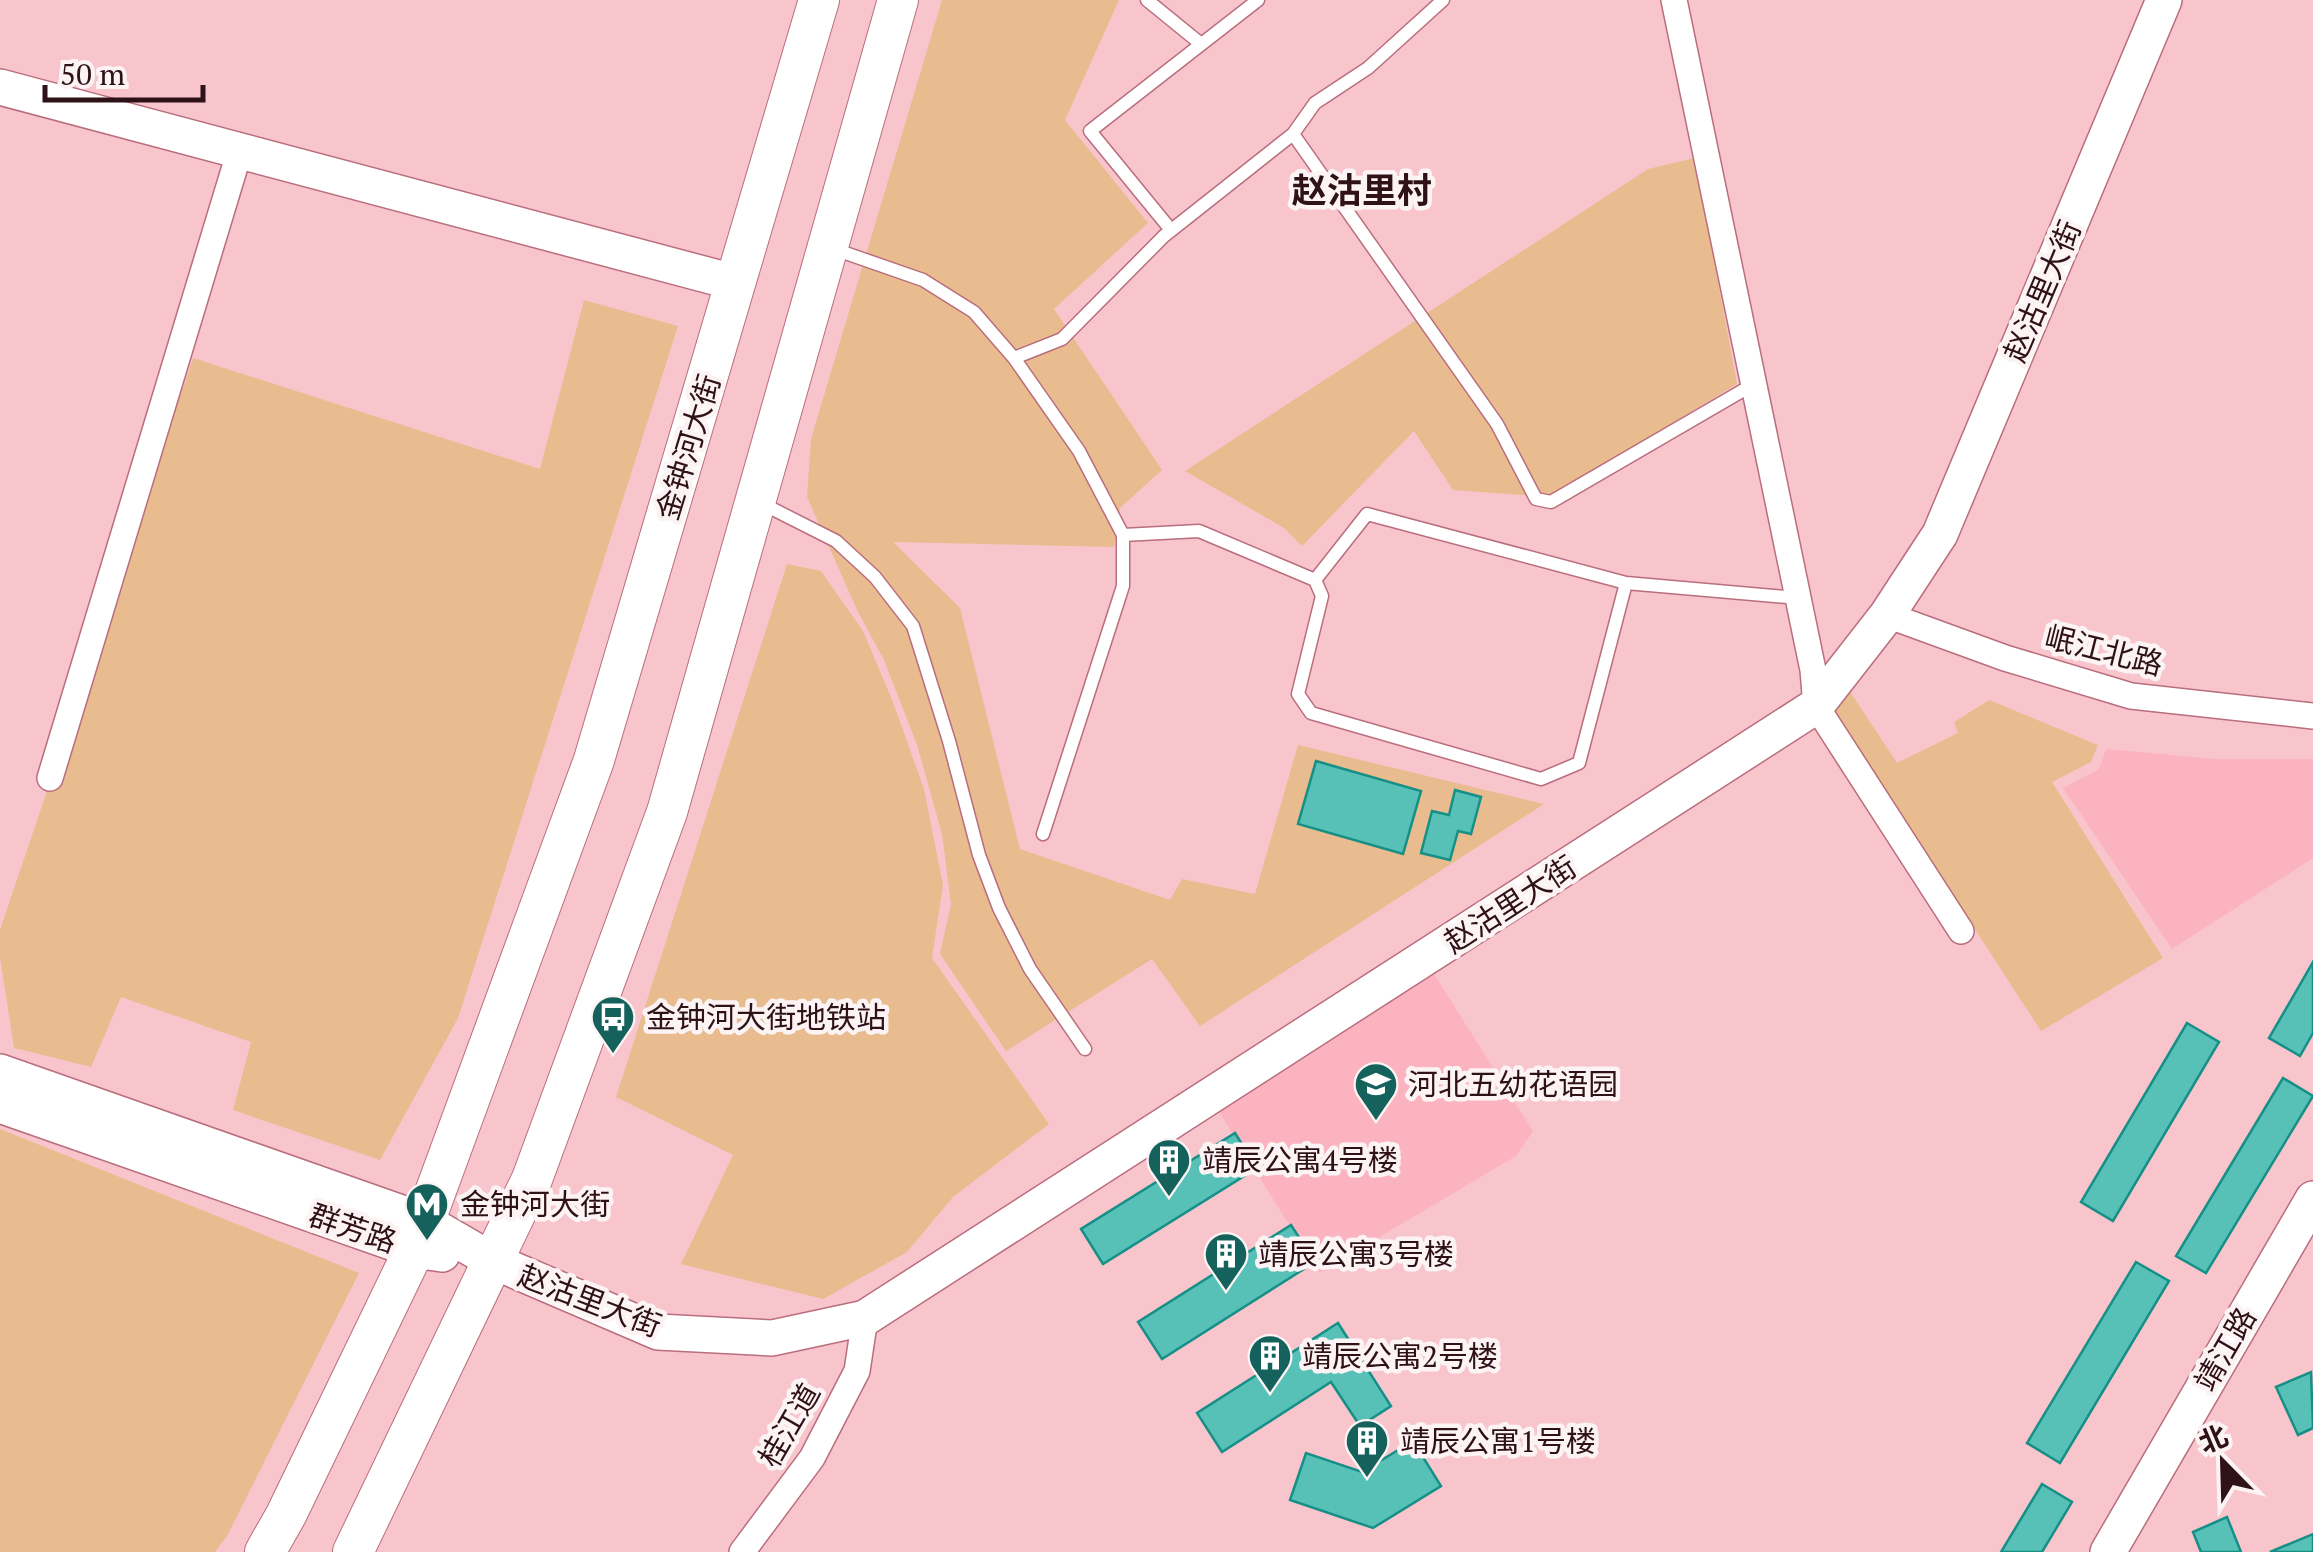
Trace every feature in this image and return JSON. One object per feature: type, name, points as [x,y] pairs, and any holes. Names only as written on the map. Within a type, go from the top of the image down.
[{"type":"main road","name":"金钟河大街","points":[[265,1552],[419,1235],[594,760],[818,0]]},
{"type":"main road","points":[[353,1552],[532,1179],[667,812],[898,0]]},
{"type":"street","points":[[1674,0],[1813,670],[1816,706],[1960,931]]},
{"type":"street","name":"赵沽里大街","points":[[492,1262],[658,1332],[772,1338],[865,1318],[1816,706],[1886,615],[1940,534],[2164,0]]},
{"type":"street","points":[[0,87],[736,283]]},
{"type":"street","points":[[50,778],[240,150]]},
{"type":"street","name":"岷江北路","points":[[1886,615],[2006,658],[2131,696],[2313,716]]},
{"type":"street","name":"群芳路","points":[[0,1072],[492,1262]]},
{"type":"street","name":"群芳路","points":[[0,1106],[419,1235]]},
{"type":"street","name":"靖江路","points":[[2108,1552],[2313,1199]]},
{"type":"street","name":"靖江路","points":[[2130,1552],[2313,1243]]},
{"type":"street","name":"桂江道","points":[[742,1552],[812,1458],[856,1370],[865,1318]]},
{"type":"lane","points":[[1147,0],[1201,44]]},
{"type":"lane","points":[[1171,230],[1090,130],[1258,0]]},
{"type":"lane","points":[[1014,358],[1062,339],[1171,230],[1293,134],[1315,103],[1368,68],[1443,0]]},
{"type":"lane","points":[[1293,134],[1496,424],[1536,499],[1551,502],[1754,384]]},
{"type":"lane","points":[[828,247],[922,280],[974,312],[1014,358],[1079,451],[1123,535],[1122,586],[1043,834]]},
{"type":"lane","points":[[756,500],[836,541],[875,577],[913,626],[940,707],[978,855],[1030,968],[1085,1049]]},
{"type":"lane","points":[[1315,580],[1366,514],[1626,583],[1798,598]]},
{"type":"lane","points":[[1123,535],[1199,531],[1315,580],[1322,596],[1298,694],[1311,713],[1541,778],[1578,763],[1626,583]]},
{"type":"shaded area","points":[[942,0],[1119,0],[1065,120],[1148,223],[1054,309],[1162,470],[1120,508],[1114,547],[893,542],[960,608],[1020,849],[1170,900],[1182,879],[1255,894],[1298,745],[1544,804],[1200,1026],[1152,959],[1006,1051],[940,954],[951,904],[942,834],[917,745],[884,660],[857,610],[807,497],[811,439]]},
{"type":"shaded area","points":[[1695,158],[1737,384],[1549,497],[1453,490],[1414,431],[1302,546],[1284,528],[1185,471],[1648,169]]},
{"type":"shaded area","points":[[584,300],[678,326],[458,1018],[380,1160],[233,1110],[251,1042],[121,997],[91,1067],[14,1048],[0,957],[0,930],[193,358],[540,469]]},
{"type":"shaded area","points":[[787,564],[821,571],[863,631],[924,789],[943,885],[932,958],[1049,1124],[953,1197],[907,1252],[823,1299],[681,1264],[733,1155],[616,1097]]},
{"type":"shaded area","points":[[1845,684],[1897,763],[1958,733],[1954,722],[1989,700],[2098,745],[2091,762],[2052,782],[2163,958],[2041,1031],[1835,714]]},
{"type":"shaded area","points":[[2106,749],[2215,759],[2313,759],[2313,858],[2172,949],[2063,788],[2099,769]]},
{"type":"shaded area","name":"河北五幼花语园","points":[[1434,974],[1533,1131],[1516,1156],[1319,1273],[1219,1112]]},
{"type":"shaded area","points":[[0,1129],[359,1273],[227,1536],[215,1552],[0,1552]]},
{"type":"building","points":[[1316,761],[1421,791],[1403,854],[1298,824]]},
{"type":"building","points":[[1455,790],[1481,797],[1471,834],[1458,831],[1450,860],[1421,853],[1432,811],[1449,815]]},
{"type":"building","points":[[2313,962],[2313,1033],[2300,1056],[2269,1038]]},
{"type":"building","points":[[2187,1023],[2219,1042],[2113,1221],[2081,1202]]},
{"type":"building","points":[[2283,1078],[2313,1096],[2206,1273],[2176,1256]]},
{"type":"building","name":"靖辰公寓4号楼","points":[[1235,1133],[1257,1168],[1103,1264],[1081,1229]]},
{"type":"building","name":"靖辰公寓3号楼","points":[[1291,1225],[1315,1262],[1162,1359],[1138,1322]]},
{"type":"building","points":[[2136,1262],[2169,1281],[2060,1463],[2027,1443]]},
{"type":"building","name":"靖辰公寓2号楼","points":[[1338,1323],[1391,1406],[1360,1426],[1331,1382],[1222,1452],[1197,1413]]},
{"type":"building","points":[[2311,1372],[2313,1428],[2298,1435],[2276,1387]]},
{"type":"building","name":"靖辰公寓1号楼","points":[[1413,1441],[1441,1486],[1373,1528],[1290,1500],[1306,1453],[1362,1472]]},
{"type":"building","points":[[2042,1484],[2072,1502],[2042,1552],[2001,1552]]},
{"type":"building","points":[[2227,1517],[2241,1552],[2201,1552],[2193,1532]]},
{"type":"building","points":[[2313,1534],[2313,1552],[2270,1552]]},
{"type":"place","name":"金钟河大街地铁站","points":[[613,1055]]},
{"type":"place","name":"河北五幼花语园","points":[[1376,1122]]},
{"type":"place","name":"靖辰公寓4号楼","points":[[1169,1198]]},
{"type":"place","name":"金钟河大街","points":[[427,1242]]},
{"type":"place","name":"靖辰公寓3号楼","points":[[1226,1292]]},
{"type":"place","name":"靖辰公寓2号楼","points":[[1270,1394]]},
{"type":"place","name":"靖辰公寓1号楼","points":[[1367,1479]]},
{"type":"district","name":"赵沽里村","points":[[1362,190]]}]
